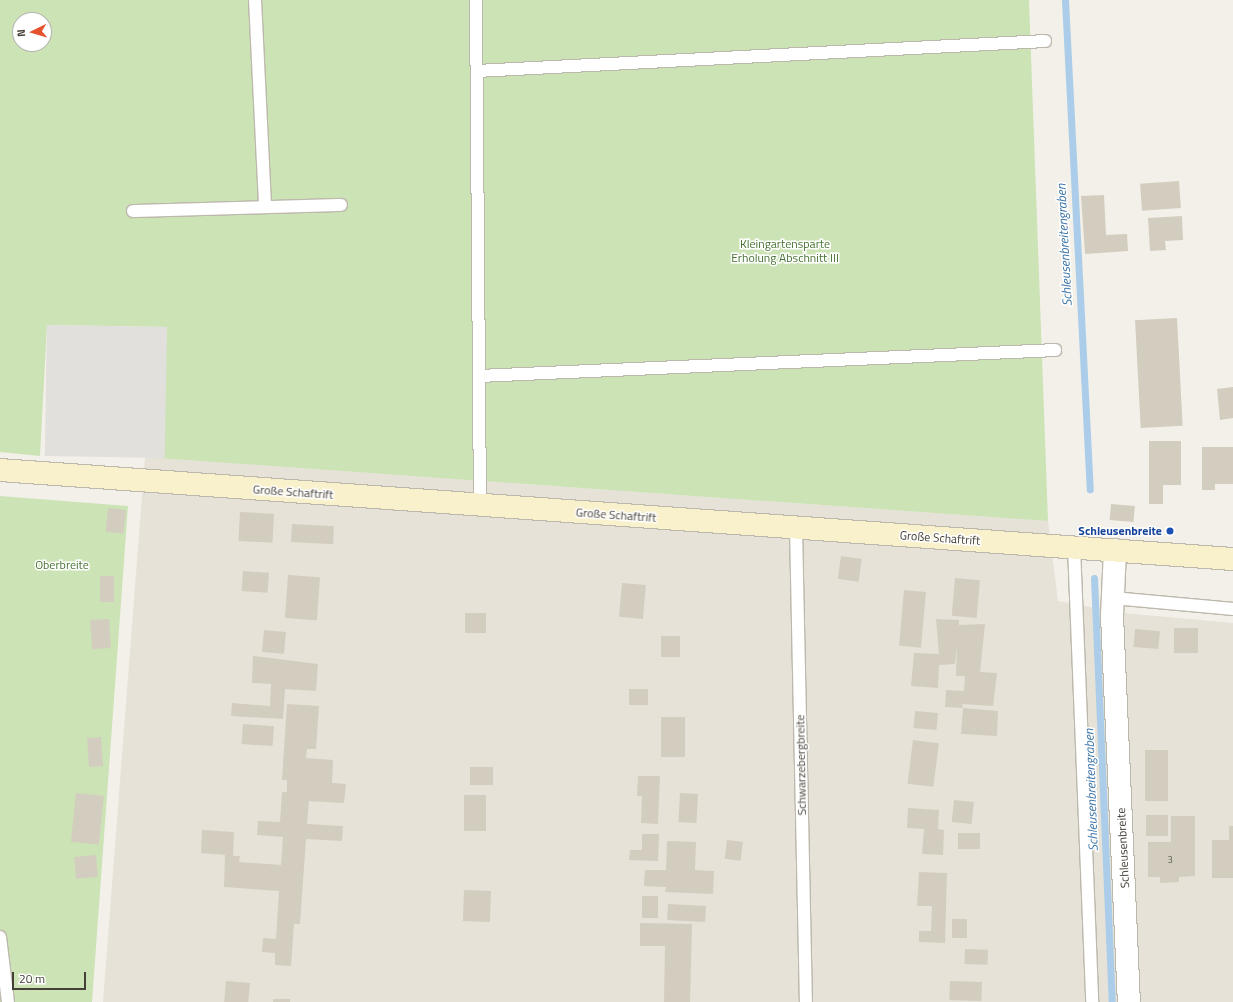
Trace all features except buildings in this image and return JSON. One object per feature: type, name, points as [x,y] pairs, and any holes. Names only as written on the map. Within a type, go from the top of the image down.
[{"type":"street","name":"Große Schaftrift","points":[[0,470],[480,506],[1233,559]]},
{"type":"street","name":"Schleusenbreite","points":[[1115,550],[1113,598],[1129,1002]]},
{"type":"street","points":[[1129,1002],[1141,1002]]},
{"type":"lane","points":[[255,0],[264,207]]},
{"type":"lane","points":[[476,0],[480,506]]},
{"type":"lane","points":[[477,71],[1045,41]]},
{"type":"lane","points":[[133,211],[341,205]]},
{"type":"lane","points":[[479,376],[1055,350]]},
{"type":"lane","name":"Schwarzebergbreite","points":[[796,528],[806,1002]]},
{"type":"lane","points":[[1074,547],[1092,1002]]},
{"type":"lane","points":[[1113,598],[1233,610]]},
{"type":"lane","points":[[0,937],[8,1002]]},
{"type":"shaded area","points":[[47,325],[167,327],[165,458],[45,456]]},
{"type":"shaded area","points":[[145,457],[1048,521],[1058,601],[1123,613],[1233,623],[1233,1002],[103,1002]]},
{"type":"green space","name":"Kleingartensparte Erholung Abschnitt III","points":[[0,0],[1029,0],[1048,521],[157,458],[167,327],[47,325],[40,456],[0,452]]},
{"type":"green space","name":"Oberbreite","points":[[0,496],[128,506],[92,1002],[0,1002]]},
{"type":"waterway","name":"Schleusenbreitengraben","points":[[1065,0],[1090,489]]},
{"type":"waterway","name":"Schleusenbreitengraben","points":[[1094,578],[1112,1002]]},
{"type":"place","name":"Schleusenbreite","points":[[1170,531]]}]
